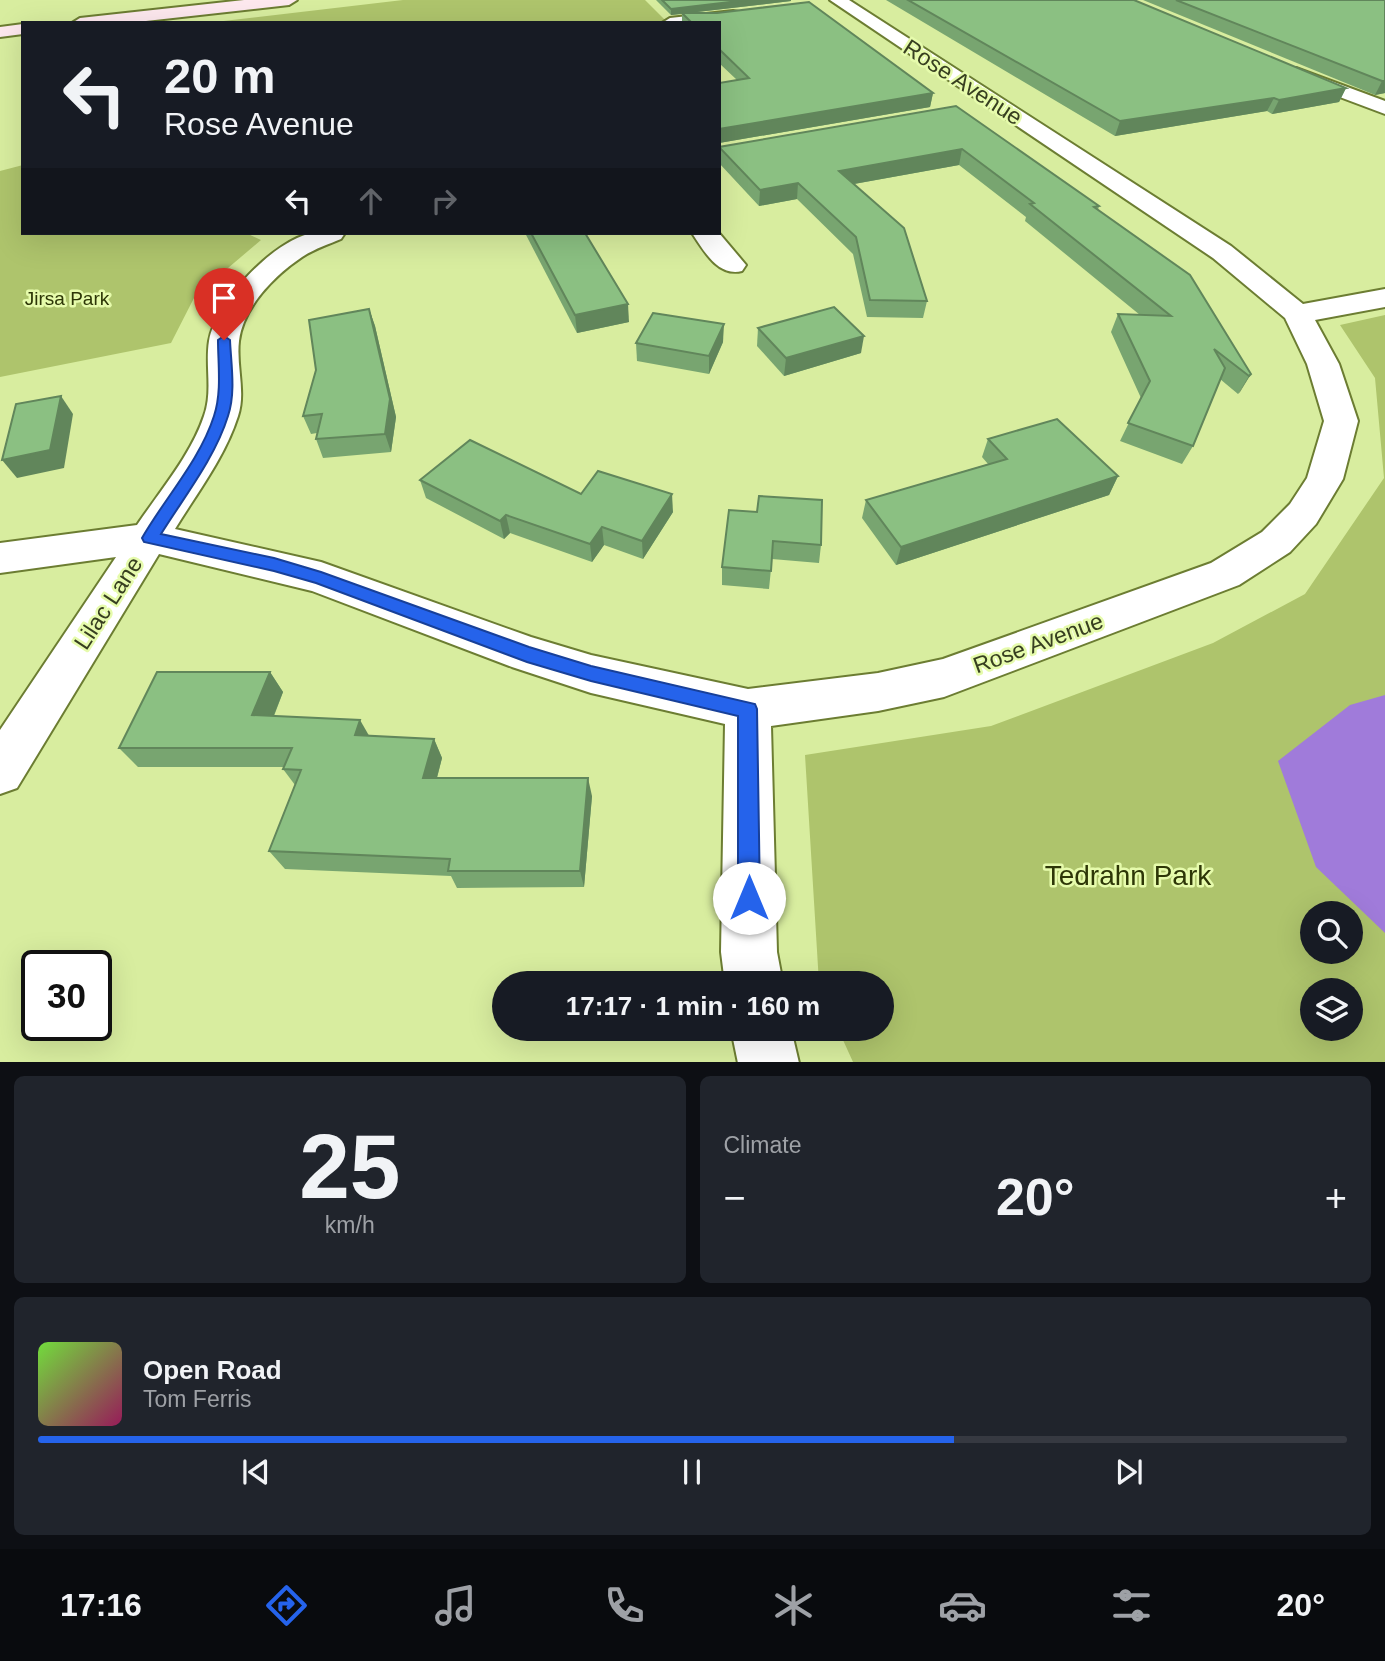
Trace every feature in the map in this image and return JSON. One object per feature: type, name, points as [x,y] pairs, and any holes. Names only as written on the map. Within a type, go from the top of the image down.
[{"type":"street","points":[[95,21],[233,3],[289,0]]},
{"type":"street","name":"Rose Avenue","points":[[0,558],[150,538],[321,578],[527,654],[591,674],[748,709],[878,692],[944,678],[1225,574],[1276,542],[1303,514],[1325,479],[1341,421],[1323,364],[1297,314],[1222,252],[985,107],[832,3]]},
{"type":"street","points":[[686,21],[751,13]]},
{"type":"street","points":[[0,32],[21,29]]},
{"type":"street","points":[[1284,69],[1385,108]]},
{"type":"street","name":"Lilac Lane","points":[[0,772],[211,442],[222,414],[225,393],[224,340],[237,307],[254,285],[293,251],[328,235]]},
{"type":"street","points":[[707,235],[732,265]]},
{"type":"street","points":[[1297,314],[1385,298]]},
{"type":"street","points":[[748,709],[749,952],[752,971]]},
{"type":"street","points":[[764,1041],[769,1062]]},
{"type":"green space","points":[[403,0],[645,0],[666,21],[223,21]]},
{"type":"green space","name":"Jirsa Park","points":[[21,166],[21,235],[250,235],[261,240],[195,296],[171,343],[0,377],[0,171]]},
{"type":"green space","name":"Tedrahn Park","points":[[1385,315],[1385,1062],[853,1062],[843,1041],[894,1041],[894,971],[818,971],[805,755],[991,726],[1213,643],[1305,594],[1384,478],[1375,378],[1340,325]]},
{"type":"shaded area","points":[[1385,695],[1385,933],[1363,912],[1363,901],[1352,901],[1316,867],[1278,761],[1350,705]]},
{"type":"building","points":[[662,0],[747,0],[671,9]]},
{"type":"building","points":[[908,0],[1134,0],[1346,88],[1279,100],[1274,98],[1120,121]]},
{"type":"building","points":[[1176,0],[1385,0],[1385,81],[1382,81]]},
{"type":"building","points":[[809,2],[933,93],[721,129],[721,83],[749,78],[721,51],[721,21],[690,21],[682,13],[717,13]]},
{"type":"building","points":[[956,106],[1099,206],[1094,207],[1190,275],[1251,374],[1249,376],[1214,349],[1225,368],[1193,446],[1128,423],[1150,381],[1118,314],[1171,316],[1030,204],[1034,203],[962,149],[839,171],[904,228],[927,301],[870,300],[856,237],[798,183],[760,190],[721,147]]},
{"type":"building","points":[[532,235],[586,235],[628,304],[575,315]]},
{"type":"building","points":[[834,307],[864,336],[786,358],[758,328]]},
{"type":"building","points":[[369,309],[390,399],[385,434],[316,439],[322,414],[303,416],[316,370],[309,320]]},
{"type":"building","points":[[653,313],[724,324],[709,356],[636,343]]},
{"type":"building","points":[[61,396],[50,450],[2,460],[16,404]]},
{"type":"building","points":[[1057,419],[1118,476],[901,547],[866,500],[1007,459],[988,439]]},
{"type":"building","points":[[470,440],[581,494],[598,471],[672,494],[642,541],[602,527],[590,544],[506,515],[500,521],[420,480]]},
{"type":"building","points":[[759,496],[822,500],[821,545],[773,541],[771,571],[722,567],[729,510],[757,512]]},
{"type":"building","points":[[157,672],[270,672],[252,715],[360,720],[355,735],[434,739],[423,778],[588,778],[580,871],[448,871],[450,859],[269,851],[301,770],[283,769],[292,748],[119,748]]},
{"type":"route","points":[[224,340],[225,393],[222,414],[211,442],[150,538],[321,578],[527,654],[591,674],[748,709],[749,898]]}]
